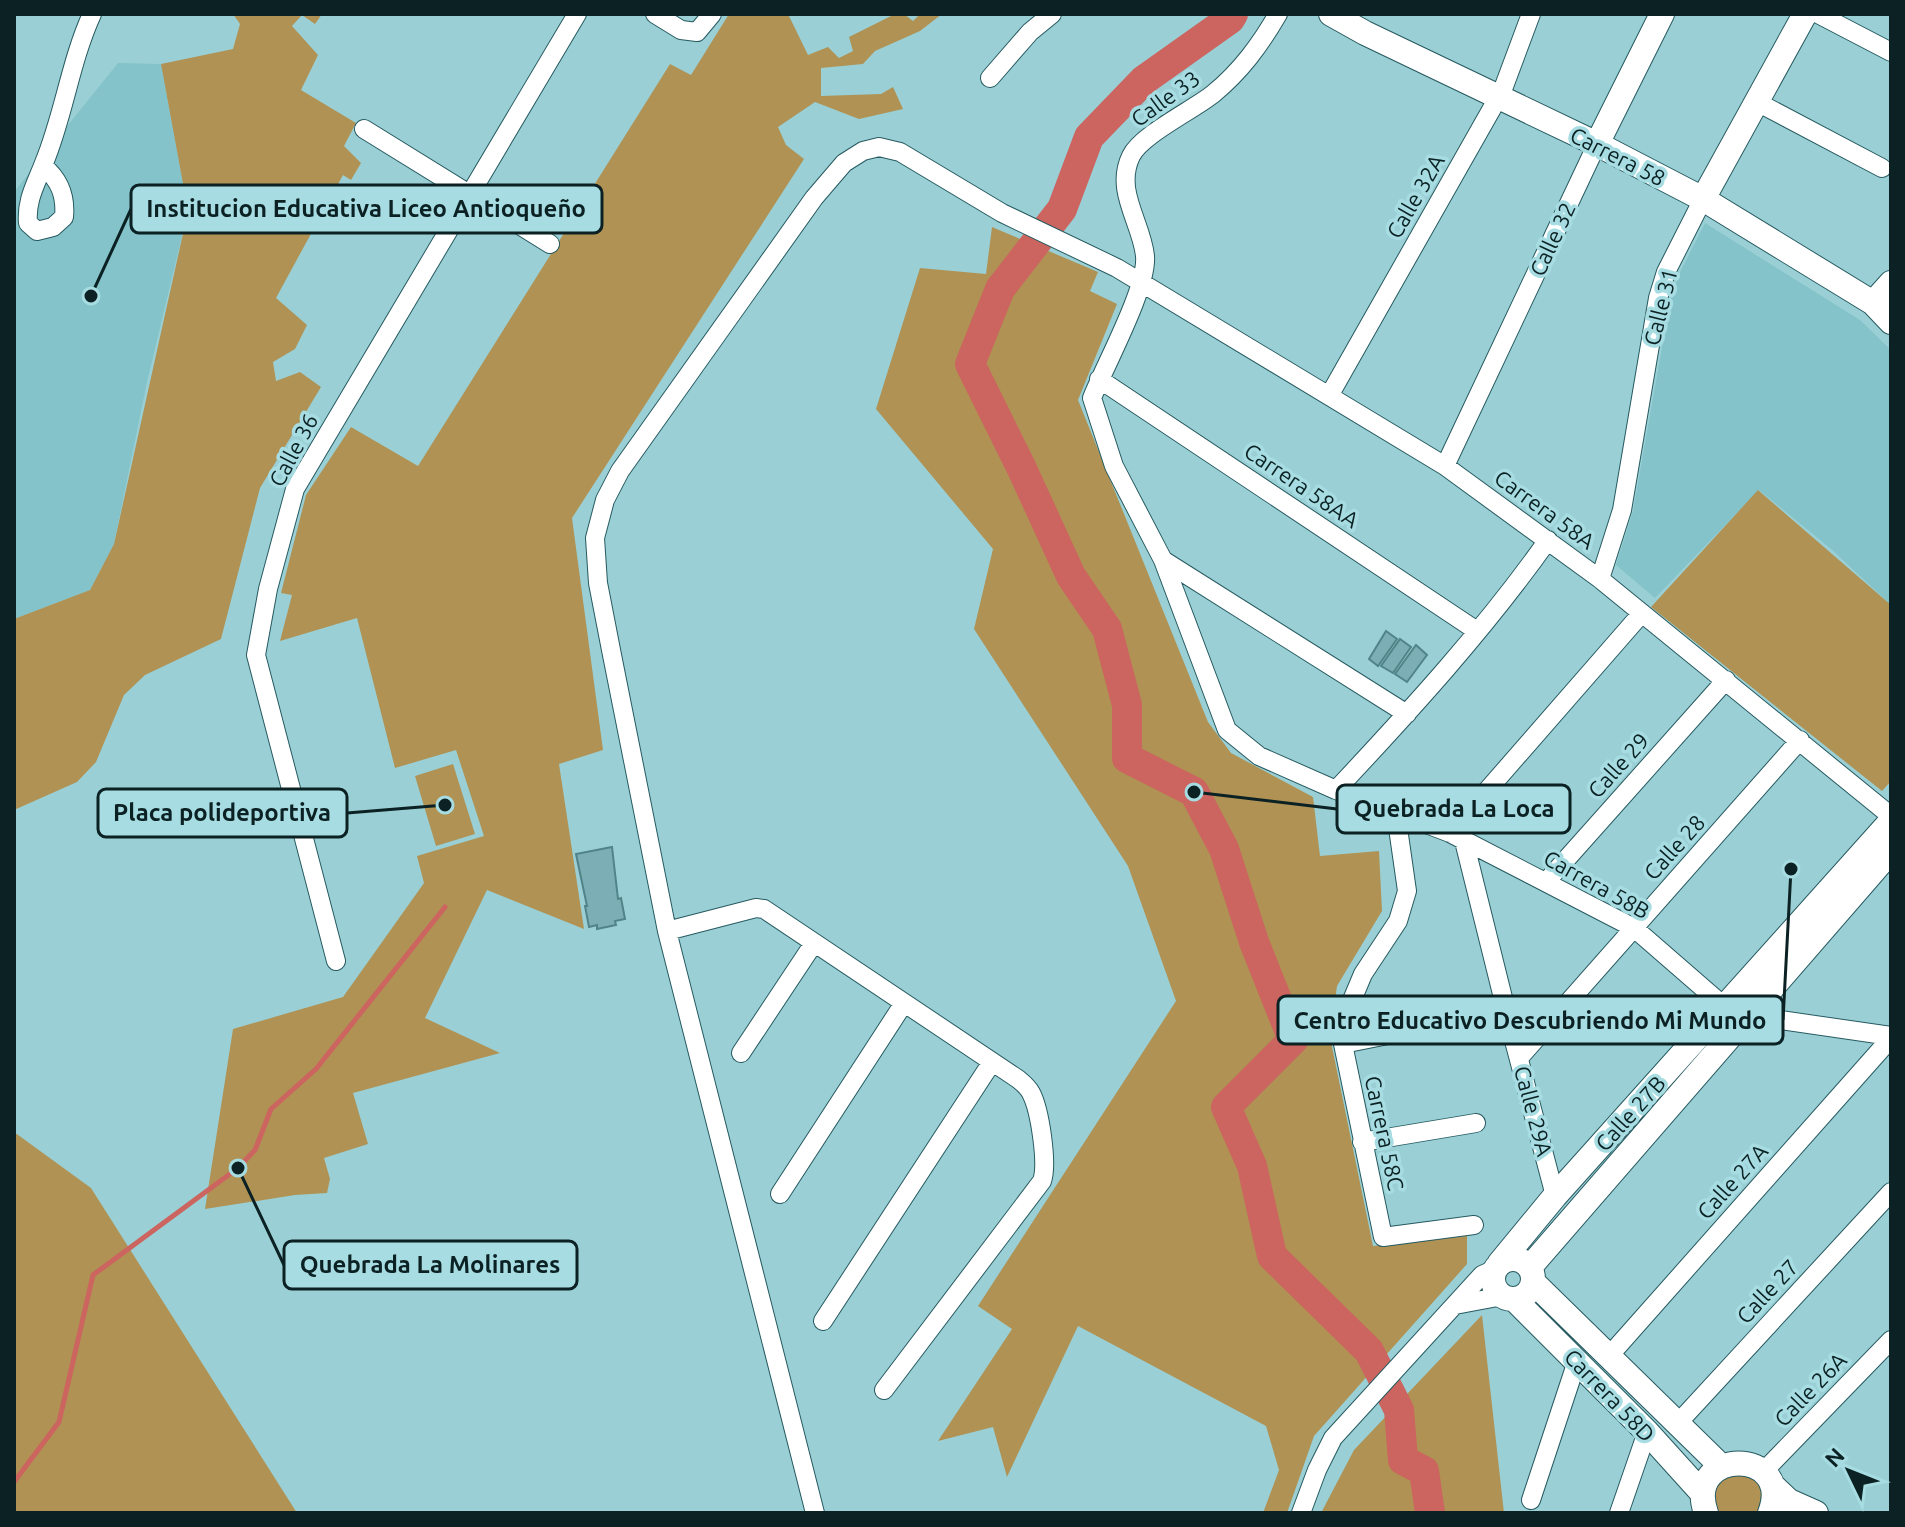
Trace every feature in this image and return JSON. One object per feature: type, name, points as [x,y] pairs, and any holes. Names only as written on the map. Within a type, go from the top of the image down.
[{"type":"main road","name":"Carrera 58","points":[[1331,14],[1703,199],[1873,303],[1891,322]]},
{"type":"main road","name":"Calle 32","points":[[1597,144],[1662,14]]},
{"type":"main road","name":"Calle 31","points":[[1703,199],[1805,14]]},
{"type":"main road","points":[[1873,303],[1891,283]]},
{"type":"main road","name":"Calle 27B","points":[[1532,1275],[1891,818]]},
{"type":"main road","name":"Calle 27B","points":[[1497,1266],[1555,1196],[1891,851]]},
{"type":"main road","points":[[1512,1258],[1525,1262],[1532,1275],[1525,1296],[1508,1298],[1493,1281],[1497,1266],[1512,1258]]},
{"type":"main road","name":"Carrera 58D","points":[[1532,1275],[1721,1466]]},
{"type":"main road","name":"Carrera 58D","points":[[1508,1298],[1577,1361],[1647,1432],[1705,1504]]},
{"type":"main road","points":[[1705,1504],[1706,1484],[1721,1466],[1739,1462],[1756,1466],[1789,1501],[1816,1513]]},
{"type":"main road","points":[[1768,1478],[1774,1502],[1770,1513]]},
{"type":"street","points":[[43,166],[92,14]]},
{"type":"street","name":"Calle 36","points":[[336,961],[256,655],[268,589],[295,489],[577,14]]},
{"type":"street","points":[[655,14],[681,30],[697,32],[712,14]]},
{"type":"street","points":[[990,78],[1030,32],[1052,14]]},
{"type":"street","name":"Calle 33","points":[[1142,283],[1146,259],[1142,237],[1125,190],[1131,156],[1140,144],[1212,95],[1236,74],[1258,49],[1278,14]]},
{"type":"street","name":"Calle 32A","points":[[1329,396],[1498,97],[1531,14]]},
{"type":"street","points":[[1830,17],[1891,52]]},
{"type":"street","points":[[1755,101],[1882,168]]},
{"type":"street","points":[[364,129],[550,244]]},
{"type":"street","name":"Calle 32","points":[[1445,466],[1597,144]]},
{"type":"street","name":"Carrera 58A","points":[[815,1513],[667,931],[598,583],[595,538],[605,500],[620,471],[814,198],[844,163],[863,151],[879,147],[900,152],[1002,213],[1117,268],[1445,466],[1600,579],[1800,740],[1891,818]]},
{"type":"street","name":"Calle 31","points":[[1600,579],[1622,510],[1658,298],[1666,272],[1703,199]]},
{"type":"street","name":"Carrera 58B","points":[[1142,283],[1092,398],[1114,466],[1163,560],[1227,730],[1259,756],[1457,837],[1634,928],[1718,1001],[1760,1017],[1891,1037]]},
{"type":"street","name":"Carrera 58AA","points":[[1099,379],[1477,631]]},
{"type":"street","points":[[1336,790],[1407,714],[1548,540]]},
{"type":"street","points":[[1163,560],[1407,714]]},
{"type":"street","points":[[1457,837],[1642,613]]},
{"type":"street","name":"Calle 29","points":[[1546,882],[1726,680]]},
{"type":"street","name":"Calle 28","points":[[1519,1058],[1800,740]]},
{"type":"street","name":"Carrera 58C","points":[[1396,814],[1407,891],[1398,921],[1363,974],[1347,1012],[1343,1044],[1383,1237],[1474,1225]]},
{"type":"street","name":"Calle 29A","points":[[1457,837],[1555,1196]]},
{"type":"street","points":[[667,931],[756,908],[764,909],[992,1062],[1029,1088],[1034,1097],[1046,1170],[1042,1181],[884,1390]]},
{"type":"street","points":[[741,1053],[814,943]]},
{"type":"street","points":[[780,1194],[904,1003]]},
{"type":"street","points":[[1343,1044],[1448,1023]]},
{"type":"street","name":"Calle 27A","points":[[1609,1356],[1891,1037]]},
{"type":"street","points":[[823,1321],[992,1062]]},
{"type":"street","points":[[1362,1142],[1476,1123]]},
{"type":"street","name":"Calle 27","points":[[1678,1423],[1891,1192]]},
{"type":"street","name":"Calle 27B","points":[[1301,1513],[1333,1438],[1482,1275],[1497,1266]]},
{"type":"street","points":[[1455,1305],[1508,1298]]},
{"type":"street","name":"Calle 26A","points":[[1768,1478],[1891,1340]]},
{"type":"street","points":[[1531,1500],[1577,1361]]},
{"type":"street","points":[[1619,1513],[1647,1432]]},
{"type":"shaded area","points":[[233,14],[322,14],[315,24],[302,15],[292,26],[318,55],[301,90],[356,123],[344,146],[361,163],[351,180],[343,175],[276,298],[307,325],[295,349],[273,362],[276,381],[300,372],[321,387],[260,488],[221,639],[145,675],[124,695],[96,762],[77,782],[14,810],[14,619],[90,590],[114,544],[188,211],[161,64],[233,49],[240,24]]},
{"type":"shaded area","points":[[729,14],[788,14],[808,55],[828,47],[839,58],[853,51],[849,37],[895,14],[904,14],[913,21],[920,14],[942,14],[920,31],[875,51],[863,64],[821,68],[821,96],[881,94],[893,87],[903,109],[859,119],[815,102],[778,127],[786,145],[804,159],[572,518],[603,750],[559,764],[584,929],[487,890],[425,1018],[500,1053],[353,1093],[368,1144],[324,1158],[330,1179],[327,1193],[205,1209],[233,1029],[343,997],[424,883],[417,856],[484,836],[456,750],[395,768],[357,618],[280,641],[292,595],[281,593],[306,495],[351,427],[418,466],[670,64],[691,75]]},
{"type":"shaded area","points":[[118,63],[161,64],[188,211],[147,382],[114,544],[90,590],[14,619],[14,192]]},
{"type":"shaded area","points":[[1705,223],[1860,320],[1891,350],[1891,605],[1830,548],[1759,490],[1655,598],[1616,565],[1633,511],[1670,302],[1679,274]]},
{"type":"shaded area","points":[[992,227],[1098,272],[1090,291],[1117,304],[1078,400],[1208,722],[1231,753],[1313,797],[1320,856],[1379,851],[1382,911],[1337,986],[1330,1037],[1373,1246],[1467,1236],[1467,1264],[1314,1436],[1287,1513],[1263,1513],[1279,1470],[1266,1426],[1078,1326],[1007,1477],[993,1427],[938,1441],[1012,1329],[978,1306],[1176,1001],[1128,866],[974,629],[993,549],[876,409],[920,268],[986,274]]},
{"type":"shaded area","points":[[1758,490],[1891,605],[1891,781],[1882,791],[1651,607]]},
{"type":"shaded area","points":[[453,764],[475,834],[436,846],[415,776]]},
{"type":"shaded area","points":[[14,1132],[91,1188],[297,1513],[14,1513]]},
{"type":"shaded area","points":[[1482,1315],[1504,1513],[1321,1513],[1354,1450]]},
{"type":"shaded area","points":[[1729,1473],[1753,1476],[1763,1490],[1759,1513],[1717,1513],[1712,1492]]},
{"type":"building","points":[[1386,631],[1397,639],[1378,666],[1369,659]]},
{"type":"building","points":[[1400,639],[1411,647],[1393,673],[1381,666]]},
{"type":"building","points":[[1416,645],[1427,655],[1407,682],[1395,674]]},
{"type":"building","points":[[612,847],[618,899],[621,898],[625,919],[615,921],[616,925],[597,929],[597,925],[589,927],[576,854]]},
{"type":"waterway","points":[[1233,14],[1144,80],[1089,137],[1062,209],[1000,289],[970,364],[1071,576],[1107,629],[1127,705],[1127,758],[1194,792],[1224,849],[1254,942],[1293,1040],[1226,1107],[1252,1166],[1272,1256],[1369,1351],[1399,1410],[1403,1460],[1424,1471],[1430,1513]]},
{"type":"waterway","points":[[14,1482],[59,1422],[93,1275],[238,1168],[255,1150],[271,1109],[316,1069],[445,907]]},
{"type":"place","name":"Institucion Educativa Liceo Antioqueño","points":[[91,296]]},
{"type":"place","name":"Quebrada La Loca","points":[[1194,792]]},
{"type":"place","name":"Placa polideportiva","points":[[445,805]]},
{"type":"place","name":"Centro Educativo Descubriendo Mi Mundo","points":[[1791,869]]},
{"type":"place","name":"Quebrada La Molinares","points":[[238,1168]]}]
